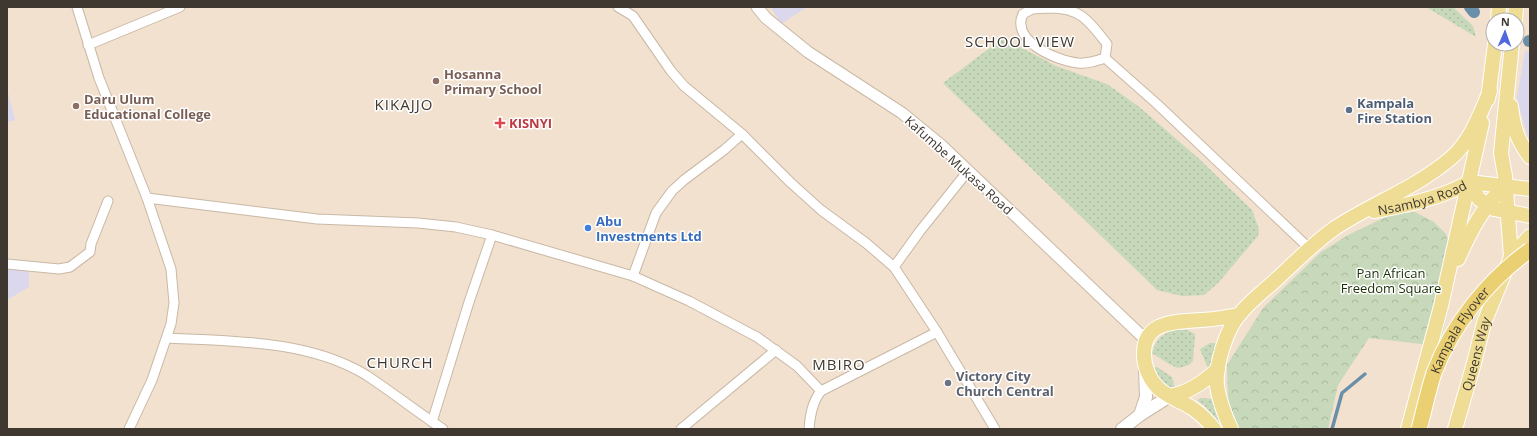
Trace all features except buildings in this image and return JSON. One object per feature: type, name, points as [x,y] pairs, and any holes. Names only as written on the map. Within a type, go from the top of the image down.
[{"type":"highway","name":"Kampala Flyover","points":[[1419,429],[1434,373],[1450,341],[1469,310],[1492,283],[1530,250]]},
{"type":"main road","points":[[1408,429],[1446,284],[1490,91],[1494,52]]},
{"type":"main road","points":[[1511,52],[1508,84],[1514,128],[1521,145],[1530,157]]},
{"type":"main road","name":"Queens Way","points":[[1455,429],[1484,323],[1512,257],[1501,153],[1508,84]]},
{"type":"main road","points":[[1232,429],[1217,386],[1218,368],[1228,332],[1239,315],[1310,249],[1335,228],[1414,185],[1452,157],[1471,135],[1490,91]]},
{"type":"main road","points":[[1469,182],[1479,199],[1494,209],[1530,216]]},
{"type":"main road","name":"Nsambya Road","points":[[1361,213],[1403,206],[1445,193],[1461,187],[1469,182],[1530,189]]},
{"type":"main road","points":[[1446,284],[1468,237],[1495,195],[1505,186]]},
{"type":"main road","points":[[1512,257],[1530,236]]},
{"type":"main road","points":[[1140,415],[1147,391],[1144,348],[1146,340],[1152,330],[1167,323],[1239,315]]},
{"type":"main road","points":[[1144,362],[1151,380],[1157,387],[1193,409],[1207,420],[1214,429]]},
{"type":"main road","points":[[1122,429],[1140,415],[1170,396],[1178,395],[1202,383],[1218,368]]},
{"type":"street","points":[[77,7],[99,78],[147,198],[171,269],[174,303],[171,324],[152,380],[130,429]]},
{"type":"street","points":[[88,45],[180,7]]},
{"type":"street","points":[[618,7],[633,16],[684,86],[742,134],[790,182],[821,210],[866,243],[894,267],[937,332],[995,429]]},
{"type":"street","name":"Kafumbe Mukasa Road","points":[[757,7],[766,18],[808,52],[902,114],[941,145],[1146,340]]},
{"type":"street","points":[[1064,8],[1075,12],[1087,19],[1107,44],[1105,58],[1085,63],[1077,63],[1063,60],[1041,50],[1025,38],[1020,24],[1023,14],[1032,9],[1064,8]]},
{"type":"street","points":[[1105,58],[1310,249]]},
{"type":"street","points":[[633,276],[656,213],[672,191],[742,134]]},
{"type":"street","points":[[894,267],[920,231],[968,171]]},
{"type":"street","points":[[147,198],[317,219],[418,223],[456,227],[492,235],[633,276],[689,301],[757,337],[797,366],[821,391]]},
{"type":"street","points":[[7,264],[59,269],[70,267],[90,252],[91,244],[108,202]]},
{"type":"street","points":[[432,422],[468,302],[492,235]]},
{"type":"street","points":[[809,429],[813,405],[821,391],[937,332]]},
{"type":"street","points":[[167,338],[218,340],[279,346],[317,354],[365,375],[443,429]]},
{"type":"street","points":[[681,429],[776,350]]},
{"type":"shaded area","points":[[771,7],[807,7],[781,24]]},
{"type":"shaded area","points":[[1525,51],[1530,52],[1530,140],[1528,138],[1517,98]]},
{"type":"shaded area","points":[[7,89],[15,120],[7,122]]},
{"type":"shaded area","points":[[29,267],[29,287],[7,300],[7,268]]},
{"type":"green space","points":[[1426,7],[1453,7],[1473,26],[1476,37]]},
{"type":"green space","points":[[1003,38],[1056,66],[1107,84],[1138,106],[1197,157],[1252,210],[1259,229],[1258,236],[1218,283],[1204,295],[1182,296],[1157,290],[943,83]]},
{"type":"green space","name":"Pan African Freedom Square","points":[[1415,212],[1434,222],[1446,234],[1454,262],[1448,311],[1439,346],[1369,338],[1338,385],[1328,429],[1239,429],[1228,401],[1227,365],[1263,308],[1321,252],[1348,235],[1392,214]]},
{"type":"green space","points":[[1177,329],[1187,330],[1195,334],[1193,361],[1189,365],[1178,368],[1152,353],[1161,337],[1168,332]]},
{"type":"green space","points":[[1210,343],[1215,343],[1216,345],[1211,367],[1209,368],[1200,349]]},
{"type":"green space","points":[[1155,367],[1172,377],[1175,389],[1165,387],[1154,372]]},
{"type":"green space","points":[[1201,398],[1212,399],[1223,429],[1220,429],[1206,407],[1197,400]]},
{"type":"waterway","points":[[1470,7],[1474,12]]},
{"type":"waterway","points":[[1332,429],[1342,393],[1365,374]]},
{"type":"place","name":"Hosanna Primary School","points":[[436,81]]},
{"type":"place","name":"Daru Ulum Educational College","points":[[76,106]]},
{"type":"place","name":"Kampala Fire Station","points":[[1349,110]]},
{"type":"place","name":"KISNYI","points":[[500,123]]},
{"type":"place","name":"Abu Investments Ltd","points":[[588,228]]},
{"type":"place","name":"Victory City Church Central","points":[[948,383]]},
{"type":"district","name":"SCHOOL VIEW","points":[[1020,41]]},
{"type":"district","name":"KIKAJJO","points":[[404,104]]},
{"type":"district","name":"CHURCH","points":[[400,362]]},
{"type":"district","name":"MBIRO","points":[[839,364]]}]
